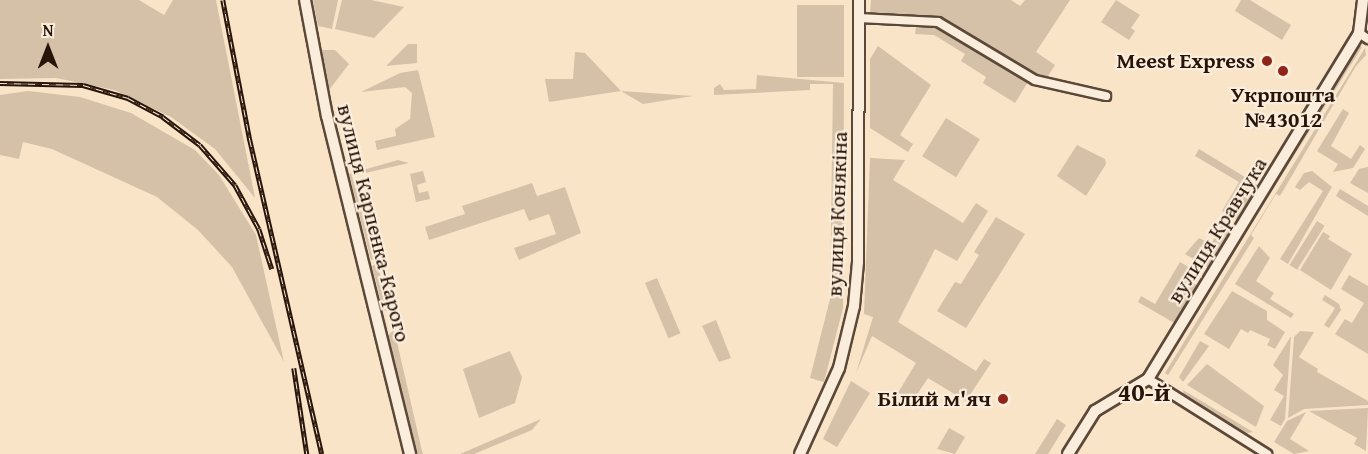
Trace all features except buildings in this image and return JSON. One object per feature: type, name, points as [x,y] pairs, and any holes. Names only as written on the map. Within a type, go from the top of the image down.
[{"type":"main road","name":"вулиця Карпенка-Карого","points":[[305,0],[327,116],[410,454]]},
{"type":"main road","name":"вулиця Конякіна","points":[[800,454],[839,368],[854,306],[858,262],[860,0]]},
{"type":"main road","name":"вулиця Кравчука","points":[[1068,454],[1095,411],[1148,380],[1364,36],[1364,0]]},
{"type":"street","points":[[859,18],[938,22],[1035,80],[1106,96]]},
{"type":"street","points":[[1148,380],[1267,454]]},
{"type":"shaded area","points":[[0,0],[139,0],[164,15],[173,0],[216,0],[255,198],[215,149],[171,117],[114,90],[56,78],[0,79]]},
{"type":"shaded area","points":[[313,0],[338,0],[332,29],[318,26]]},
{"type":"shaded area","points":[[342,0],[371,0],[404,7],[374,38],[335,29]]},
{"type":"shaded area","points":[[871,0],[1011,0],[1020,6],[1025,0],[1070,0],[1036,52],[1055,65],[1046,79],[939,17],[870,13]]},
{"type":"shaded area","points":[[1116,0],[1140,15],[1131,28],[1135,31],[1129,40],[1101,22]]},
{"type":"shaded area","points":[[1241,0],[1250,0],[1291,25],[1282,40],[1235,11]]},
{"type":"shaded area","points":[[797,5],[844,5],[844,77],[797,77]]},
{"type":"shaded area","points":[[916,26],[937,27],[1028,82],[1015,103],[983,83],[986,77],[961,61],[965,54],[934,35],[915,34]]},
{"type":"shaded area","points":[[408,44],[417,44],[417,63],[386,66]]},
{"type":"shaded area","points":[[1357,44],[1362,47],[1160,371],[1154,368]]},
{"type":"shaded area","points":[[878,46],[931,85],[900,135],[913,144],[908,152],[870,128],[870,59]]},
{"type":"shaded area","points":[[1365,48],[1366,55],[1356,66],[1280,196],[1276,194],[1251,235],[1254,238],[1168,375],[1165,373]]},
{"type":"shaded area","points":[[321,50],[335,50],[349,64],[329,90]]},
{"type":"shaded area","points":[[575,52],[585,53],[621,91],[549,102],[545,79],[573,79]]},
{"type":"shaded area","points":[[418,70],[435,137],[377,150],[375,141],[396,136],[395,129],[410,119],[412,93],[405,87],[361,92],[400,73]]},
{"type":"shaded area","points":[[757,75],[844,83],[843,308],[824,382],[810,378],[830,299],[833,84],[810,84],[810,90],[714,95],[714,88],[720,84],[724,90],[756,89]]},
{"type":"shaded area","points":[[28,91],[80,97],[131,113],[195,150],[219,175],[256,235],[284,362],[232,267],[198,230],[157,197],[52,149],[23,142],[19,159],[0,155],[0,95]]},
{"type":"shaded area","points":[[621,91],[693,96],[643,104]]},
{"type":"shaded area","points":[[1343,109],[1349,113],[1331,146],[1351,159],[1360,145],[1365,149],[1353,168],[1333,172],[1338,164],[1317,151]]},
{"type":"shaded area","points":[[946,118],[980,139],[956,177],[922,156]]},
{"type":"shaded area","points":[[1077,145],[1105,159],[1106,164],[1086,196],[1057,176]]},
{"type":"shaded area","points":[[1199,149],[1258,185],[1237,220],[1222,211],[1239,182],[1195,156]]},
{"type":"shaded area","points":[[870,158],[905,160],[893,180],[963,223],[976,203],[988,211],[957,261],[935,249],[898,322],[976,371],[984,359],[991,363],[966,401],[928,378],[910,405],[896,396],[916,363],[872,336],[856,373],[873,317],[864,314]]},
{"type":"shaded area","points":[[398,160],[409,163],[352,176],[376,259],[371,260],[349,174]]},
{"type":"shaded area","points":[[1368,167],[1368,193],[1350,183],[1359,169]]},
{"type":"shaded area","points":[[423,171],[426,182],[417,185],[419,193],[428,191],[430,199],[416,202],[410,174]]},
{"type":"shaded area","points":[[1312,171],[1332,187],[1288,264],[1280,259],[1323,191],[1309,182],[1300,190],[1295,187],[1304,173]]},
{"type":"shaded area","points":[[532,183],[537,196],[565,187],[581,233],[519,260],[514,248],[556,234],[549,214],[529,221],[524,209],[429,240],[425,227],[465,214],[462,206]]},
{"type":"shaded area","points":[[1340,189],[1368,206],[1368,216],[1336,196]]},
{"type":"shaded area","points":[[996,217],[1025,234],[966,328],[937,311],[955,282],[961,284],[979,255],[974,252]]},
{"type":"shaded area","points":[[1225,220],[1234,225],[1209,268],[1185,254],[1199,238],[1211,244]]},
{"type":"shaded area","points":[[1317,221],[1325,226],[1297,270],[1289,265]]},
{"type":"shaded area","points":[[1323,232],[1330,236],[1328,239],[1352,254],[1331,290],[1300,270]]},
{"type":"shaded area","points":[[1259,246],[1270,258],[1256,281],[1274,293],[1270,299],[1294,314],[1291,318],[1235,284]]},
{"type":"shaded area","points":[[1180,262],[1197,272],[1191,282],[1198,286],[1176,324],[1138,302],[1141,296],[1155,304]]},
{"type":"shaded area","points":[[377,264],[391,312],[383,310],[372,266]]},
{"type":"shaded area","points":[[1349,275],[1368,286],[1368,354],[1335,334],[1345,319],[1352,323],[1364,303],[1341,289]]},
{"type":"shaded area","points":[[657,278],[680,333],[668,338],[645,283]]},
{"type":"shaded area","points":[[1232,291],[1267,311],[1267,320],[1285,332],[1275,349],[1267,345],[1270,339],[1250,330],[1248,333],[1241,329],[1229,349],[1204,334]]},
{"type":"shaded area","points":[[1325,295],[1339,304],[1341,310],[1329,328],[1324,325],[1335,308],[1322,300]]},
{"type":"shaded area","points":[[716,320],[731,358],[719,362],[702,326]]},
{"type":"shaded area","points":[[394,329],[423,454],[417,454],[388,336]]},
{"type":"shaded area","points":[[1300,331],[1314,332],[1299,357],[1318,369],[1317,372],[1368,401],[1368,405],[1304,409],[1288,418],[1294,337]]},
{"type":"shaded area","points":[[1291,336],[1285,419],[1281,426],[1270,420],[1284,396],[1274,390],[1283,375],[1273,365]]},
{"type":"shaded area","points":[[1200,341],[1209,346],[1183,382],[1179,377]]},
{"type":"shaded area","points":[[510,351],[522,377],[515,403],[479,418],[463,369]]},
{"type":"shaded area","points":[[1207,364],[1264,406],[1256,427],[1187,385]]},
{"type":"shaded area","points":[[851,381],[870,393],[837,447],[823,439]]},
{"type":"shaded area","points":[[1183,390],[1253,432],[1243,434],[1184,397]]},
{"type":"shaded area","points":[[1368,408],[1366,451],[1354,444],[1357,438],[1309,411]]},
{"type":"shaded area","points":[[1306,412],[1290,439],[1309,451],[1294,454],[1274,442],[1287,421]]},
{"type":"shaded area","points":[[541,419],[532,430],[474,454],[460,454]]},
{"type":"shaded area","points":[[1057,419],[1066,425],[1048,454],[1035,454]]},
{"type":"shaded area","points":[[949,428],[965,437],[955,454],[937,449]]},
{"type":"railway","points":[[223,0],[250,140],[322,454]]},
{"type":"railway","points":[[0,83],[83,85],[128,98],[163,117],[200,145],[235,185],[259,229],[272,269]]},
{"type":"railway","points":[[294,368],[307,454]]},
{"type":"place","name":"Meest Express","points":[[1267,61]]},
{"type":"place","name":"Укрпошта №43012","points":[[1283,71]]},
{"type":"place","name":"Білий м'яч","points":[[1003,399]]},
{"type":"district","name":"40-й","points":[[1144,392]]}]
